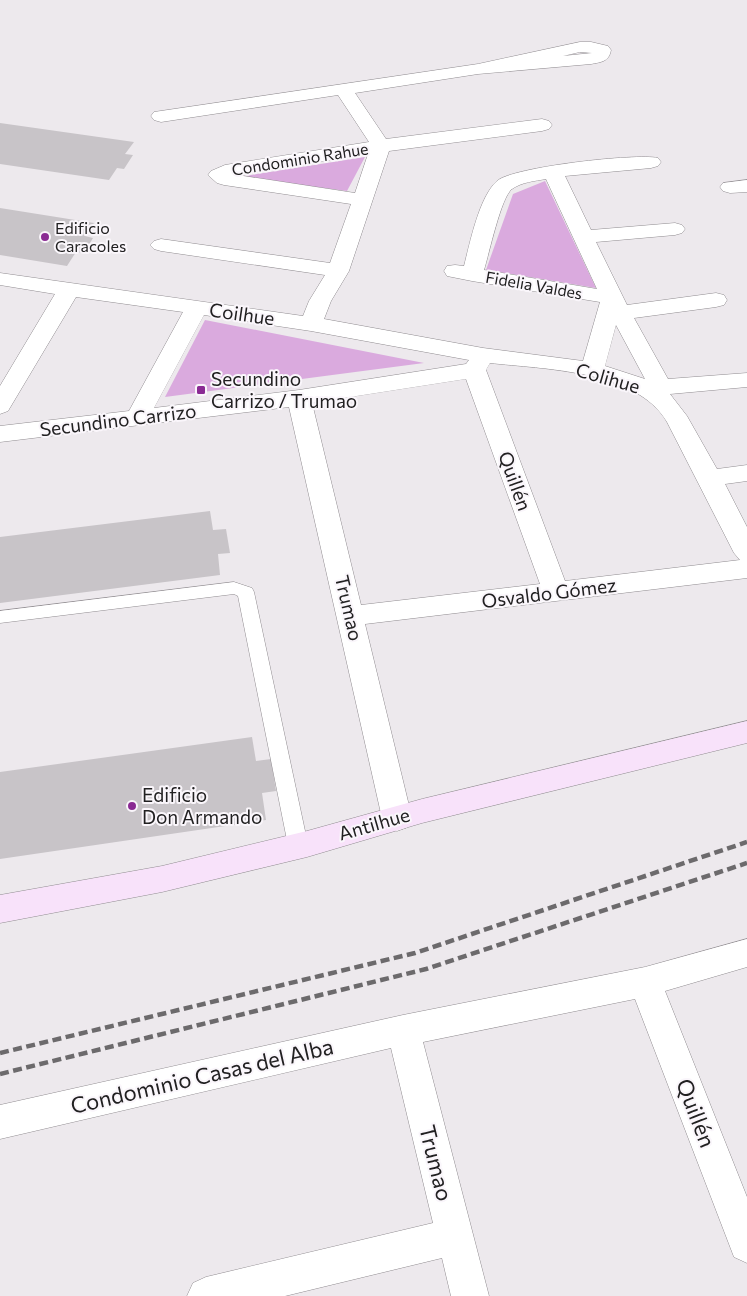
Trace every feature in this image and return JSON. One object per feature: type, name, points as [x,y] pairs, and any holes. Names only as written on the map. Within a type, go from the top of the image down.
[{"type":"main road","name":"Antilhue","points":[[0,910],[162,879],[307,844],[397,818],[747,732]]},
{"type":"street","points":[[161,116],[478,69],[591,59],[601,56],[602,50],[580,46],[478,69]]},
{"type":"street","name":"Condominio Rahue","points":[[343,89],[382,146]]},
{"type":"street","name":"Condominio Rahue","points":[[364,200],[224,179],[218,175],[224,171],[382,146],[542,126]]},
{"type":"street","name":"Condominio Rahue","points":[[312,324],[320,301],[338,271],[382,146]]},
{"type":"street","points":[[651,162],[553,172],[616,306],[659,391],[747,380]]},
{"type":"street","name":"Fidelia Valdes","points":[[553,172],[521,177],[503,185],[477,252],[464,273],[616,306],[716,300]]},
{"type":"street","points":[[583,237],[675,229]]},
{"type":"street","points":[[160,245],[338,271]]},
{"type":"street","name":"Coilhue","points":[[0,279],[312,324],[478,363]]},
{"type":"street","points":[[0,406],[69,289]]},
{"type":"street","points":[[592,370],[616,306]]},
{"type":"street","points":[[137,418],[197,307]]},
{"type":"street","name":"Colihue","points":[[478,363],[592,370],[659,391],[710,478],[747,553]]},
{"type":"street","name":"Secundino Carrizo","points":[[0,434],[299,398],[478,363]]},
{"type":"street","name":"Quillén","points":[[478,363],[556,592]]},
{"type":"street","name":"Trumao","points":[[299,398],[397,818]]},
{"type":"street","points":[[710,478],[747,473]]},
{"type":"street","name":"Osvaldo Gómez","points":[[351,616],[747,569]]},
{"type":"street","points":[[403,1030],[645,982],[747,953]]},
{"type":"street","name":"Quillén","points":[[645,982],[746,1240]]},
{"type":"street","name":"Trumao","points":[[403,1030],[470,1296]]},
{"type":"street","name":"Condominio Casas del Alba","points":[[0,1122],[403,1030]]},
{"type":"street","points":[[206,1296],[454,1237]]},
{"type":"lane","points":[[0,617],[234,588],[246,592],[298,845]]},
{"type":"shaded area","points":[[365,157],[347,191],[239,177]]},
{"type":"shaded area","points":[[545,181],[596,288],[486,270],[513,194]]},
{"type":"shaded area","points":[[205,320],[424,363],[165,397]]},
{"type":"building","points":[[0,123],[134,142],[125,154],[133,155],[124,169],[117,168],[109,180],[0,164]]},
{"type":"building","name":"Edificio Caracoles","points":[[0,208],[94,223],[85,236],[93,238],[84,253],[76,252],[67,266],[0,255]]},
{"type":"building","points":[[210,511],[213,530],[226,529],[230,553],[218,554],[220,575],[0,603],[0,537]]},
{"type":"building","name":"Edificio Don Armando","points":[[252,737],[256,761],[271,759],[276,791],[262,793],[266,820],[0,859],[0,772]]},
{"type":"railway","points":[[0,1053],[415,953],[747,842]]},
{"type":"railway","points":[[0,1074],[426,969],[747,863]]},
{"type":"place","name":"Edificio Caracoles","points":[[45,237]]},
{"type":"place","name":"Secundino Carrizo / Trumao","points":[[201,390]]},
{"type":"place","name":"Edificio Don Armando","points":[[132,806]]}]
